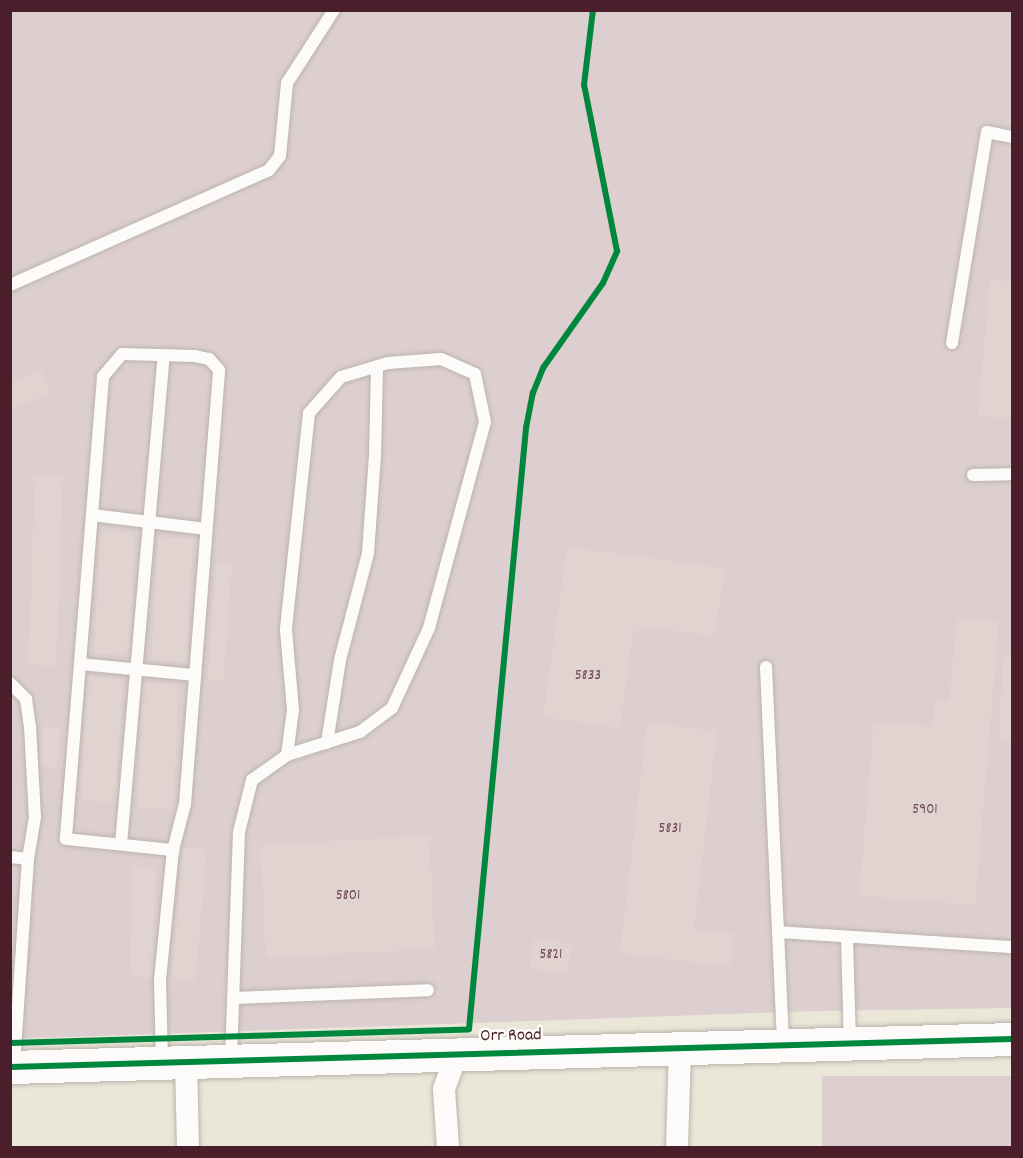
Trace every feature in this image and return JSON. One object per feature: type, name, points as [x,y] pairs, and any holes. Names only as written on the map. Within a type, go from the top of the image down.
[{"type":"street","name":"Orr Road","points":[[12,1067],[1012,1039]]},
{"type":"street","points":[[677,1148],[680,1048]]},
{"type":"street","points":[[448,1148],[444,1089],[457,1053]]},
{"type":"street","points":[[174,1062],[188,1148]]},
{"type":"lane","points":[[10,285],[268,170],[280,156],[287,82],[334,10]]},
{"type":"lane","points":[[952,343],[987,132],[1012,137]]},
{"type":"lane","points":[[173,850],[66,839],[103,377],[122,354],[209,359],[219,370],[185,804],[173,850],[160,980],[174,1062]]},
{"type":"lane","points":[[121,844],[164,355]]},
{"type":"lane","points":[[231,1061],[239,831],[252,780],[287,755],[360,732],[392,708],[429,628],[485,422],[475,374],[441,359],[377,366],[341,377],[309,413],[286,630],[293,710],[287,755]]},
{"type":"lane","points":[[327,743],[340,660],[368,553],[377,366]]},
{"type":"lane","points":[[973,475],[1012,474]]},
{"type":"lane","points":[[92,515],[206,529]]},
{"type":"lane","points":[[80,664],[195,675]]},
{"type":"lane","points":[[766,667],[783,1045]]},
{"type":"lane","points":[[10,683],[26,699],[30,726],[35,817],[27,859],[12,1067]]},
{"type":"lane","points":[[10,857],[27,859]]},
{"type":"lane","points":[[778,932],[1012,946]]},
{"type":"lane","points":[[847,937],[850,1043]]},
{"type":"lane","points":[[233,998],[429,990]]},
{"type":"shaded area","points":[[10,11],[1012,11],[1012,1008],[818,1011],[11,1039]]},
{"type":"shaded area","points":[[822,1076],[1012,1076],[1012,1147],[822,1147]]},
{"type":"building","points":[[990,280],[1012,282],[1012,419],[978,416]]},
{"type":"building","points":[[42,371],[50,394],[10,408],[10,382]]},
{"type":"building","points":[[35,476],[63,477],[56,666],[28,665]]},
{"type":"building","points":[[99,531],[135,532],[131,655],[95,654]]},
{"type":"building","points":[[158,537],[193,539],[187,662],[152,660]]},
{"type":"building","points":[[567,547],[725,568],[715,636],[634,625],[620,728],[543,717]]},
{"type":"building","points":[[216,562],[232,563],[224,682],[208,681]]},
{"type":"building","points":[[957,619],[999,622],[975,905],[859,896],[874,722],[933,727],[935,701],[949,702]]},
{"type":"building","points":[[1003,654],[1012,654],[1012,741],[999,741]]},
{"type":"building","points":[[87,677],[123,679],[116,803],[81,801]]},
{"type":"building","points":[[142,683],[178,684],[174,809],[138,808]]},
{"type":"building","points":[[647,723],[717,731],[694,929],[733,933],[730,966],[620,953]]},
{"type":"building","points":[[43,726],[61,728],[57,768],[39,766]]},
{"type":"building","points":[[429,836],[435,949],[266,958],[260,845]]},
{"type":"building","points":[[183,847],[207,849],[195,981],[171,978]]},
{"type":"building","points":[[133,866],[156,867],[152,978],[129,977]]},
{"type":"building","points":[[534,938],[572,944],[567,975],[529,969]]},
{"type":"cycle path","points":[[10,1043],[469,1029],[526,428],[533,393],[543,368],[603,283],[617,251],[584,85],[593,10]]},
{"type":"cycle path","points":[[10,1067],[1012,1039]]}]
